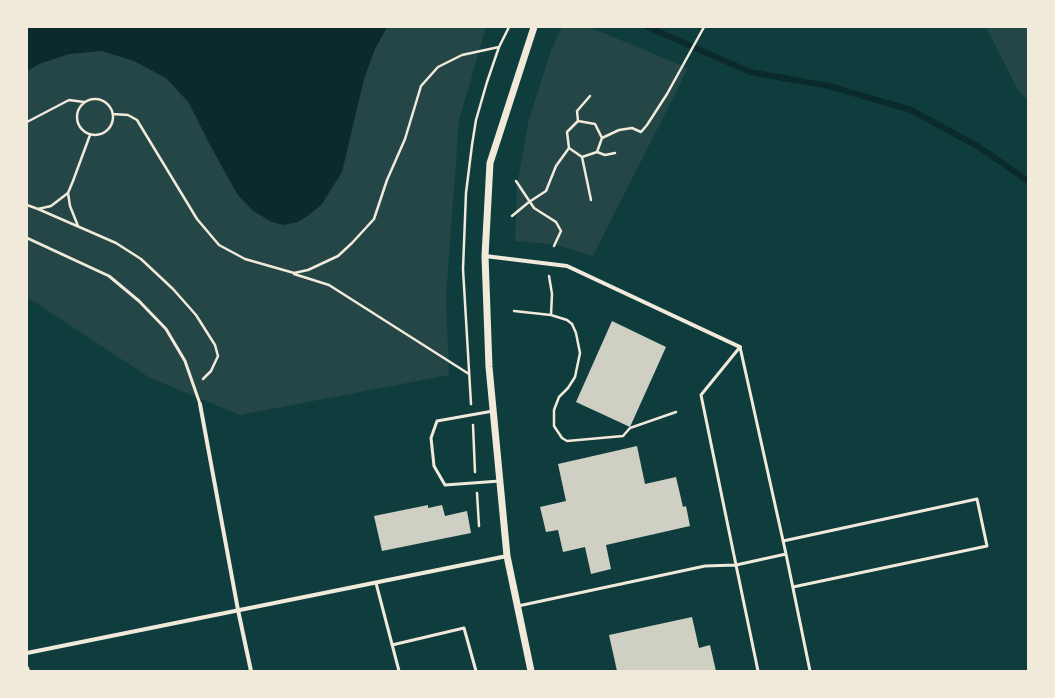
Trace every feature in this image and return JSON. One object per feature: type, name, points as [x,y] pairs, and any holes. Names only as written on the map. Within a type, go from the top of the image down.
[{"type":"street","points":[[531,671],[507,556],[489,367],[485,256],[490,163],[534,27]]},
{"type":"street","points":[[485,256],[567,266],[740,347]]},
{"type":"street","points":[[200,404],[238,610],[251,671]]},
{"type":"street","points":[[27,653],[507,556]]},
{"type":"lane","points":[[27,238],[109,276],[139,301],[166,329],[185,361],[200,404]]},
{"type":"lane","points":[[740,347],[786,554],[810,671]]},
{"type":"lane","points":[[740,347],[701,395],[758,671]]},
{"type":"lane","points":[[493,411],[437,421],[431,438],[434,466],[445,485],[500,481]]},
{"type":"lane","points":[[783,541],[976,499],[987,546],[793,588]]},
{"type":"lane","points":[[518,606],[705,566],[736,566],[786,554]]},
{"type":"lane","points":[[376,583],[399,671]]},
{"type":"lane","points":[[392,645],[464,628],[476,671]]},
{"type":"path","points":[[597,152],[602,138],[619,130],[632,128],[641,132],[647,125],[667,94],[704,27]]},
{"type":"path","points":[[294,274],[308,270],[338,256],[352,244],[374,219],[387,180],[405,139],[421,86],[438,68],[462,55],[499,48]]},
{"type":"path","points":[[578,122],[577,111],[590,96]]},
{"type":"path","points":[[27,122],[69,100],[84,102],[95,99],[101,100],[111,108],[114,120],[108,131],[102,135],[96,136],[90,135],[80,129],[76,118],[77,112],[84,102]]},
{"type":"path","points":[[113,114],[128,115],[137,120],[197,219],[219,245],[245,259],[329,285],[469,374]]},
{"type":"path","points":[[512,216],[546,192],[556,166],[569,148],[567,132],[578,122],[595,124],[602,138]]},
{"type":"path","points":[[38,209],[51,206],[68,193],[74,181],[90,135]]},
{"type":"path","points":[[569,148],[582,157],[591,200]]},
{"type":"path","points":[[582,157],[597,152],[605,155],[615,153]]},
{"type":"path","points":[[516,181],[534,208],[556,222],[560,231],[554,246]]},
{"type":"path","points":[[68,193],[70,206],[78,227]]},
{"type":"path","points":[[27,205],[116,243],[141,259],[173,289],[196,315],[215,345],[218,356],[211,371],[194,388]]},
{"type":"path","points":[[549,275],[552,294],[551,315]]},
{"type":"path","points":[[514,311],[551,315],[567,320],[572,324],[576,333],[580,354],[575,377],[568,388],[559,397],[554,410],[554,426],[562,438],[567,441],[623,436],[630,428],[676,412]]},
{"type":"shaded area","points":[[27,27],[486,27],[459,120],[446,297],[449,375],[240,415],[150,378],[27,297]]},
{"type":"shaded area","points":[[27,27],[387,27],[375,49],[364,79],[342,172],[322,204],[298,222],[283,225],[272,222],[253,211],[237,194],[189,103],[166,78],[134,61],[102,51],[69,54],[39,64],[27,71]]},
{"type":"shaded area","points":[[562,27],[589,27],[688,68],[593,256],[552,244],[515,241],[517,185],[529,119],[552,48]]},
{"type":"shaded area","points":[[986,27],[1028,27],[1028,101],[1018,90]]},
{"type":"building","points":[[612,321],[666,347],[630,427],[576,402]]},
{"type":"building","points":[[637,446],[645,484],[676,477],[683,507],[686,506],[690,526],[606,545],[611,569],[591,574],[585,547],[563,552],[558,530],[546,532],[540,507],[566,501],[558,464]]},
{"type":"building","points":[[428,505],[428,508],[442,505],[445,516],[467,511],[471,533],[382,551],[374,516]]},
{"type":"building","points":[[692,617],[699,648],[710,645],[716,671],[617,671],[609,635]]},
{"type":"waterway","points":[[648,27],[750,72],[829,86],[911,110],[979,147],[1028,181]]}]
